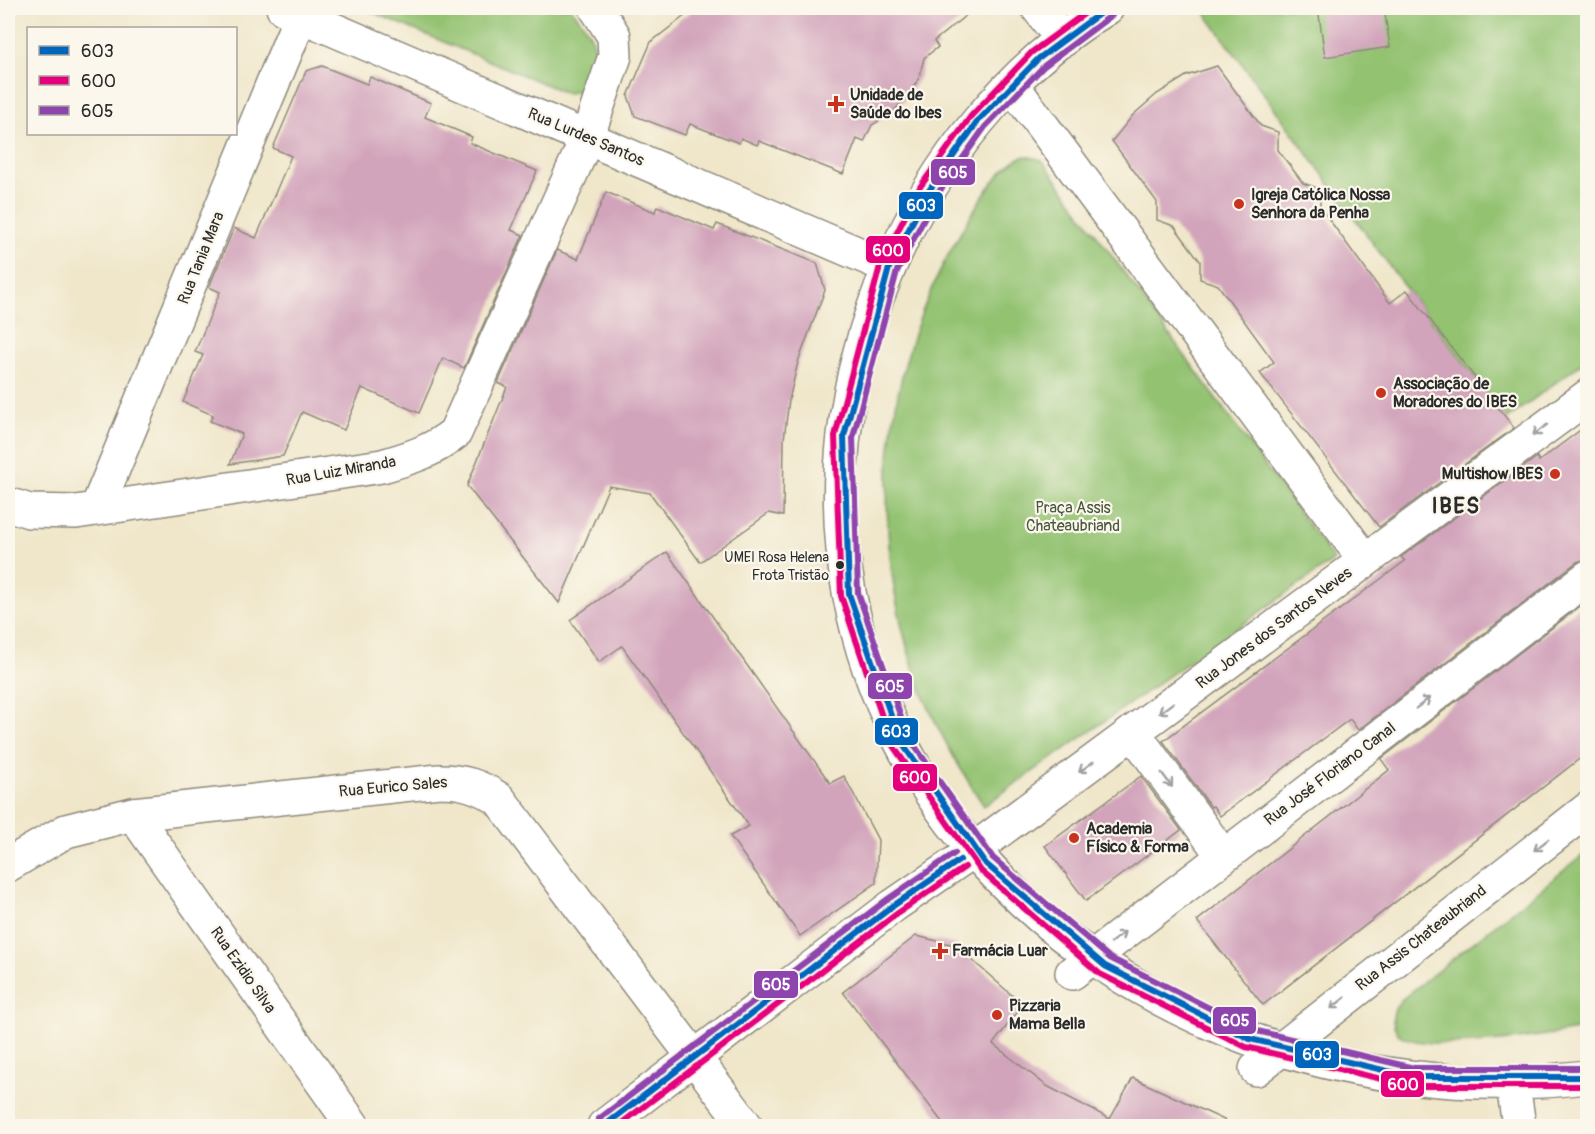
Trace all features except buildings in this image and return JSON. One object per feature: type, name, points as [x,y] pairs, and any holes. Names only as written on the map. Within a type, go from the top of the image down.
[{"type":"street","name":"Rua Luiz Miranda","points":[[8,504],[29,511],[55,513],[382,466],[418,456],[439,446],[455,433],[587,138],[615,56],[614,36],[596,8]]},
{"type":"street","points":[[1038,8],[1063,40]]},
{"type":"street","points":[[1107,8],[1063,40],[1012,85],[962,141],[927,191],[889,267],[875,300],[858,357],[845,416],[839,476],[840,536],[847,596],[859,655],[878,712],[902,767],[932,820],[960,860],[1006,915],[1098,992],[1150,1024],[1204,1050],[1256,1069],[1320,1085],[1380,1094],[1440,1096],[1514,1091],[1587,1077]]},
{"type":"street","name":"Rua Lurdes Santos","points":[[296,10],[889,267]]},
{"type":"street","name":"Rua Tania Mara","points":[[97,508],[296,10]]},
{"type":"street","points":[[1012,85],[1365,561]]},
{"type":"street","name":"Rua Jones dos Santos Neves","points":[[604,1126],[893,906],[960,860],[1587,396]]},
{"type":"street","name":"Rua José Floriano Canal","points":[[1072,972],[1587,577]]},
{"type":"street","points":[[1133,732],[1223,856]]},
{"type":"street","name":"Rua Eurico Sales","points":[[8,865],[66,831],[133,814],[439,782],[460,782],[478,786],[499,799],[696,1056],[746,1126]]},
{"type":"street","name":"Rua Assis Chateaubriand","points":[[1256,1069],[1587,809]]},
{"type":"street","name":"Rua Ezidio Silva","points":[[133,814],[353,1126]]},
{"type":"street","points":[[1514,1091],[1519,1126]]},
{"type":"green space","points":[[362,8],[571,8],[592,39],[596,52],[595,69],[587,83],[581,88],[566,93]]},
{"type":"green space","points":[[1587,8],[1587,359],[1507,419],[1407,290],[1202,9]]},
{"type":"green space","name":"Praça Assis Chateaubriand","points":[[1025,156],[1042,160],[1334,560],[984,806],[955,759],[921,691],[900,618],[891,562],[887,505],[890,449],[898,393],[913,338],[933,285],[972,213],[988,189],[1006,168]]},
{"type":"green space","points":[[1587,852],[1587,1028],[1519,1039],[1461,1044],[1413,1040],[1398,1034],[1393,1016],[1401,1000]]},
{"type":"transit line","name":"600","points":[[1092,8],[1032,52],[971,116],[920,187],[880,266],[835,436],[841,596],[891,743],[981,871],[1100,974],[1246,1047],[1411,1086],[1588,1086]]},
{"type":"transit line","name":"603","points":[[1107,8],[1038,59],[978,121],[928,192],[889,268],[844,436],[849,594],[899,739],[986,864],[1105,966],[1250,1039],[1413,1077],[1588,1077]]},
{"type":"transit line","name":"605","points":[[1112,15],[1044,66],[985,127],[936,196],[897,271],[853,437],[858,593],[907,735],[993,858],[1110,958],[1253,1030],[1414,1068],[1588,1068]]},
{"type":"transit line","name":"605","points":[[599,1119],[888,899],[955,853]]},
{"type":"transit line","name":"603","points":[[604,1126],[893,906],[960,860]]},
{"type":"transit line","name":"600","points":[[618,1126],[898,913],[965,867]]},
{"type":"place","name":"Unidade de Saúde do Ibes","points":[[836,104]]},
{"type":"place","name":"Igreja Católica Nossa Senhora da Penha","points":[[1239,204]]},
{"type":"place","name":"Associação de Moradores do IBES","points":[[1381,393]]},
{"type":"place","name":"Multishow IBES","points":[[1555,474]]},
{"type":"place","name":"UMEI Rosa Helena Frota Tristão","points":[[840,565]]},
{"type":"place","name":"Academia Físico & Forma","points":[[1074,838]]},
{"type":"place","name":"Farmácia Luar","points":[[940,951]]},
{"type":"place","name":"Pizzaria Mama Bella","points":[[997,1015]]},
{"type":"district","name":"IBES","points":[[1456,506]]}]
